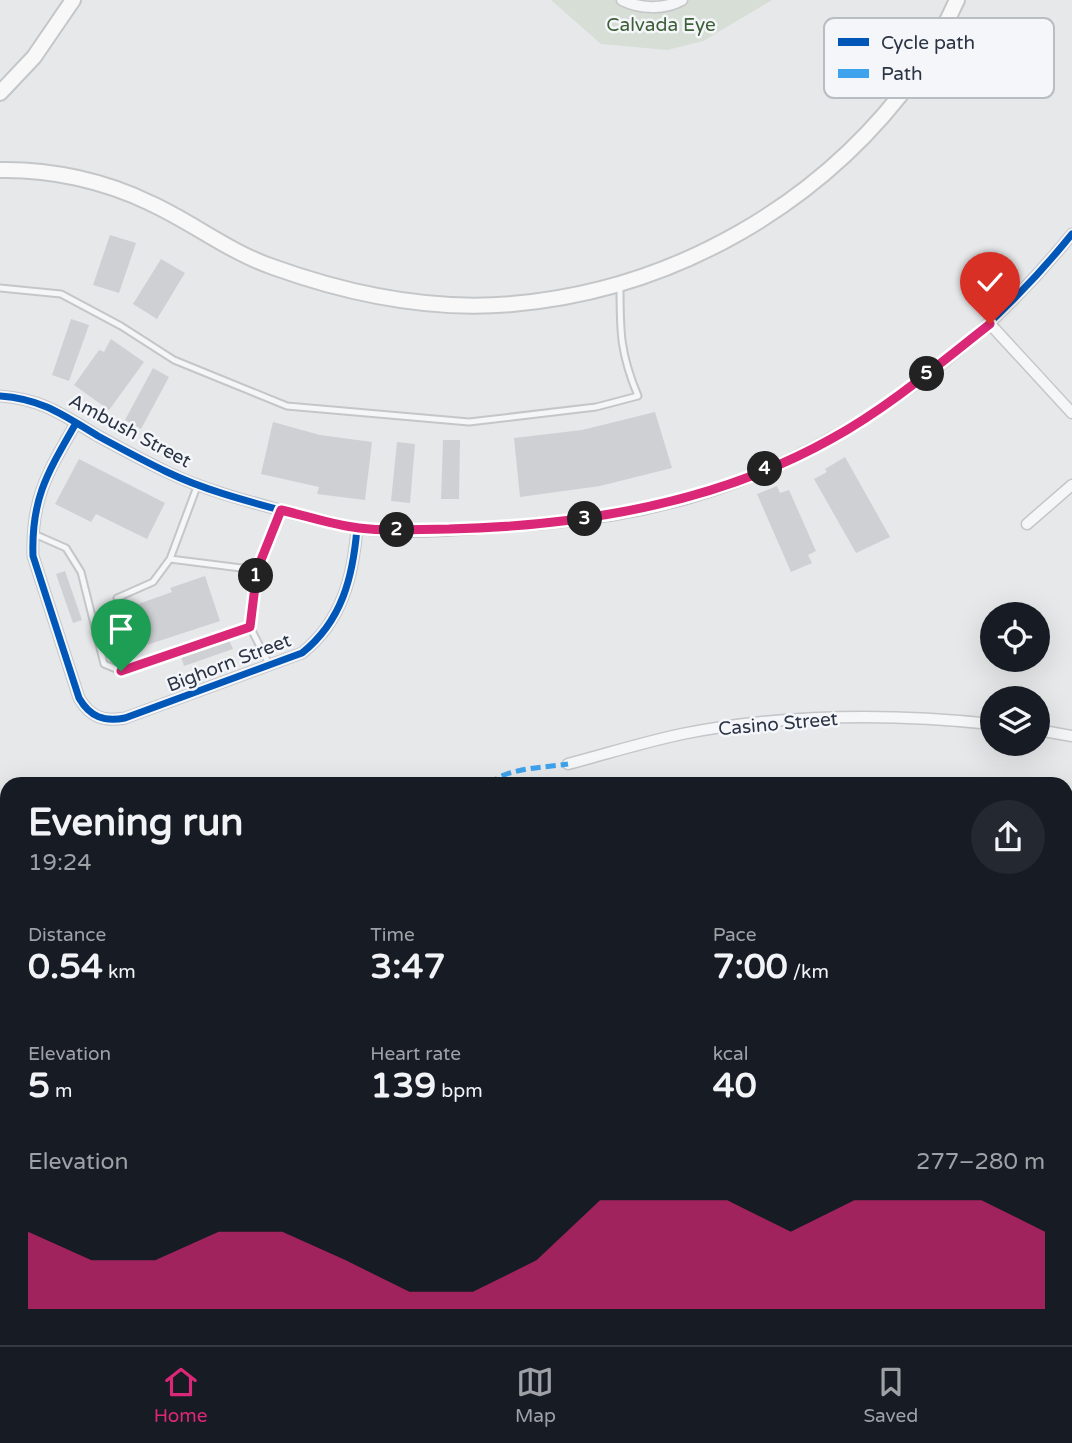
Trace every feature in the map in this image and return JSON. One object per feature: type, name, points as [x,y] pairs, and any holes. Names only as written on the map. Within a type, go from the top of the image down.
[{"type":"main road","points":[[0,93],[34,57],[74,0]]},
{"type":"main road","points":[[948,18],[957,0]]},
{"type":"main road","points":[[0,170],[66,176],[112,187],[150,203],[269,266],[318,282],[430,303],[512,304],[561,297],[621,283],[687,260],[738,236],[819,178],[856,145],[898,98]]},
{"type":"street","points":[[622,0],[633,5],[655,8],[682,0]]},
{"type":"street","name":"Ambush Street","points":[[0,396],[25,398],[51,407],[169,473],[198,484],[281,510],[357,528],[465,528],[544,524],[615,515],[702,493],[782,463],[829,440],[909,388],[990,324],[1072,234]]},
{"type":"street","points":[[990,324],[1072,413]]},
{"type":"street","name":"Bighorn Street","points":[[76,423],[45,478],[37,502],[32,533],[36,569],[79,698],[90,714],[103,719],[125,718],[302,653],[319,639],[334,620],[349,583],[357,528]]},
{"type":"street","points":[[1027,524],[1072,485]]},
{"type":"street","name":"Casino Street","points":[[568,764],[681,735],[747,724],[874,717],[980,723]]},
{"type":"street","points":[[1050,732],[1072,736]]},
{"type":"lane","points":[[0,288],[61,294],[121,326],[174,360],[287,405],[469,422],[596,407],[638,396],[624,364],[620,330],[621,283]]},
{"type":"lane","points":[[117,598],[153,582],[170,559],[198,484]]},
{"type":"lane","points":[[270,666],[250,627],[257,570],[281,510]]},
{"type":"lane","points":[[32,533],[66,548],[81,572],[104,664],[121,671],[250,627]]},
{"type":"lane","points":[[170,559],[257,570]]},
{"type":"green space","name":"Calvada Eye","points":[[551,0],[772,0],[703,41],[667,50],[601,44]]},
{"type":"building","points":[[110,235],[136,243],[119,293],[93,285]]},
{"type":"building","points":[[161,259],[185,273],[157,319],[133,304]]},
{"type":"building","points":[[71,319],[89,325],[69,381],[52,375]]},
{"type":"building","points":[[111,339],[144,362],[109,410],[74,385],[99,350],[104,352]]},
{"type":"building","points":[[153,368],[169,377],[141,429],[125,420]]},
{"type":"building","points":[[655,412],[672,468],[600,486],[520,497],[514,438],[582,430]]},
{"type":"building","points":[[273,422],[320,435],[372,442],[365,500],[317,494],[319,487],[261,474]]},
{"type":"building","points":[[443,440],[460,440],[459,499],[441,499]]},
{"type":"building","points":[[397,442],[415,444],[410,503],[391,501]]},
{"type":"building","points":[[845,457],[890,537],[856,553],[814,479]]},
{"type":"building","points":[[79,459],[165,503],[147,539],[96,514],[91,522],[55,504]]},
{"type":"building","points":[[777,486],[780,493],[789,490],[816,551],[808,555],[812,563],[791,572],[757,494]]},
{"type":"building","points":[[65,571],[82,620],[73,623],[56,574]]},
{"type":"building","points":[[205,576],[220,621],[113,656],[99,618],[172,592],[170,588]]},
{"type":"building","points":[[229,640],[233,649],[184,666],[181,656]]},
{"type":"marked path","points":[[499,777],[516,771],[568,764]]},
{"type":"cycle path","points":[[0,396],[52,409],[141,459],[194,484],[308,518],[356,528],[428,531],[528,525],[613,515],[680,500],[745,479],[808,451],[868,416],[924,377],[978,333],[1027,285],[1072,234]]},
{"type":"cycle path","points":[[76,423],[57,456],[38,501],[33,556],[79,698],[88,710],[98,717],[125,718],[302,653],[327,627],[343,597],[352,564],[357,528]]},
{"type":"route","points":[[121,671],[250,627],[257,570],[281,510],[357,528],[478,528],[544,524],[615,515],[702,493],[782,463],[829,440],[909,388],[990,324]]}]
